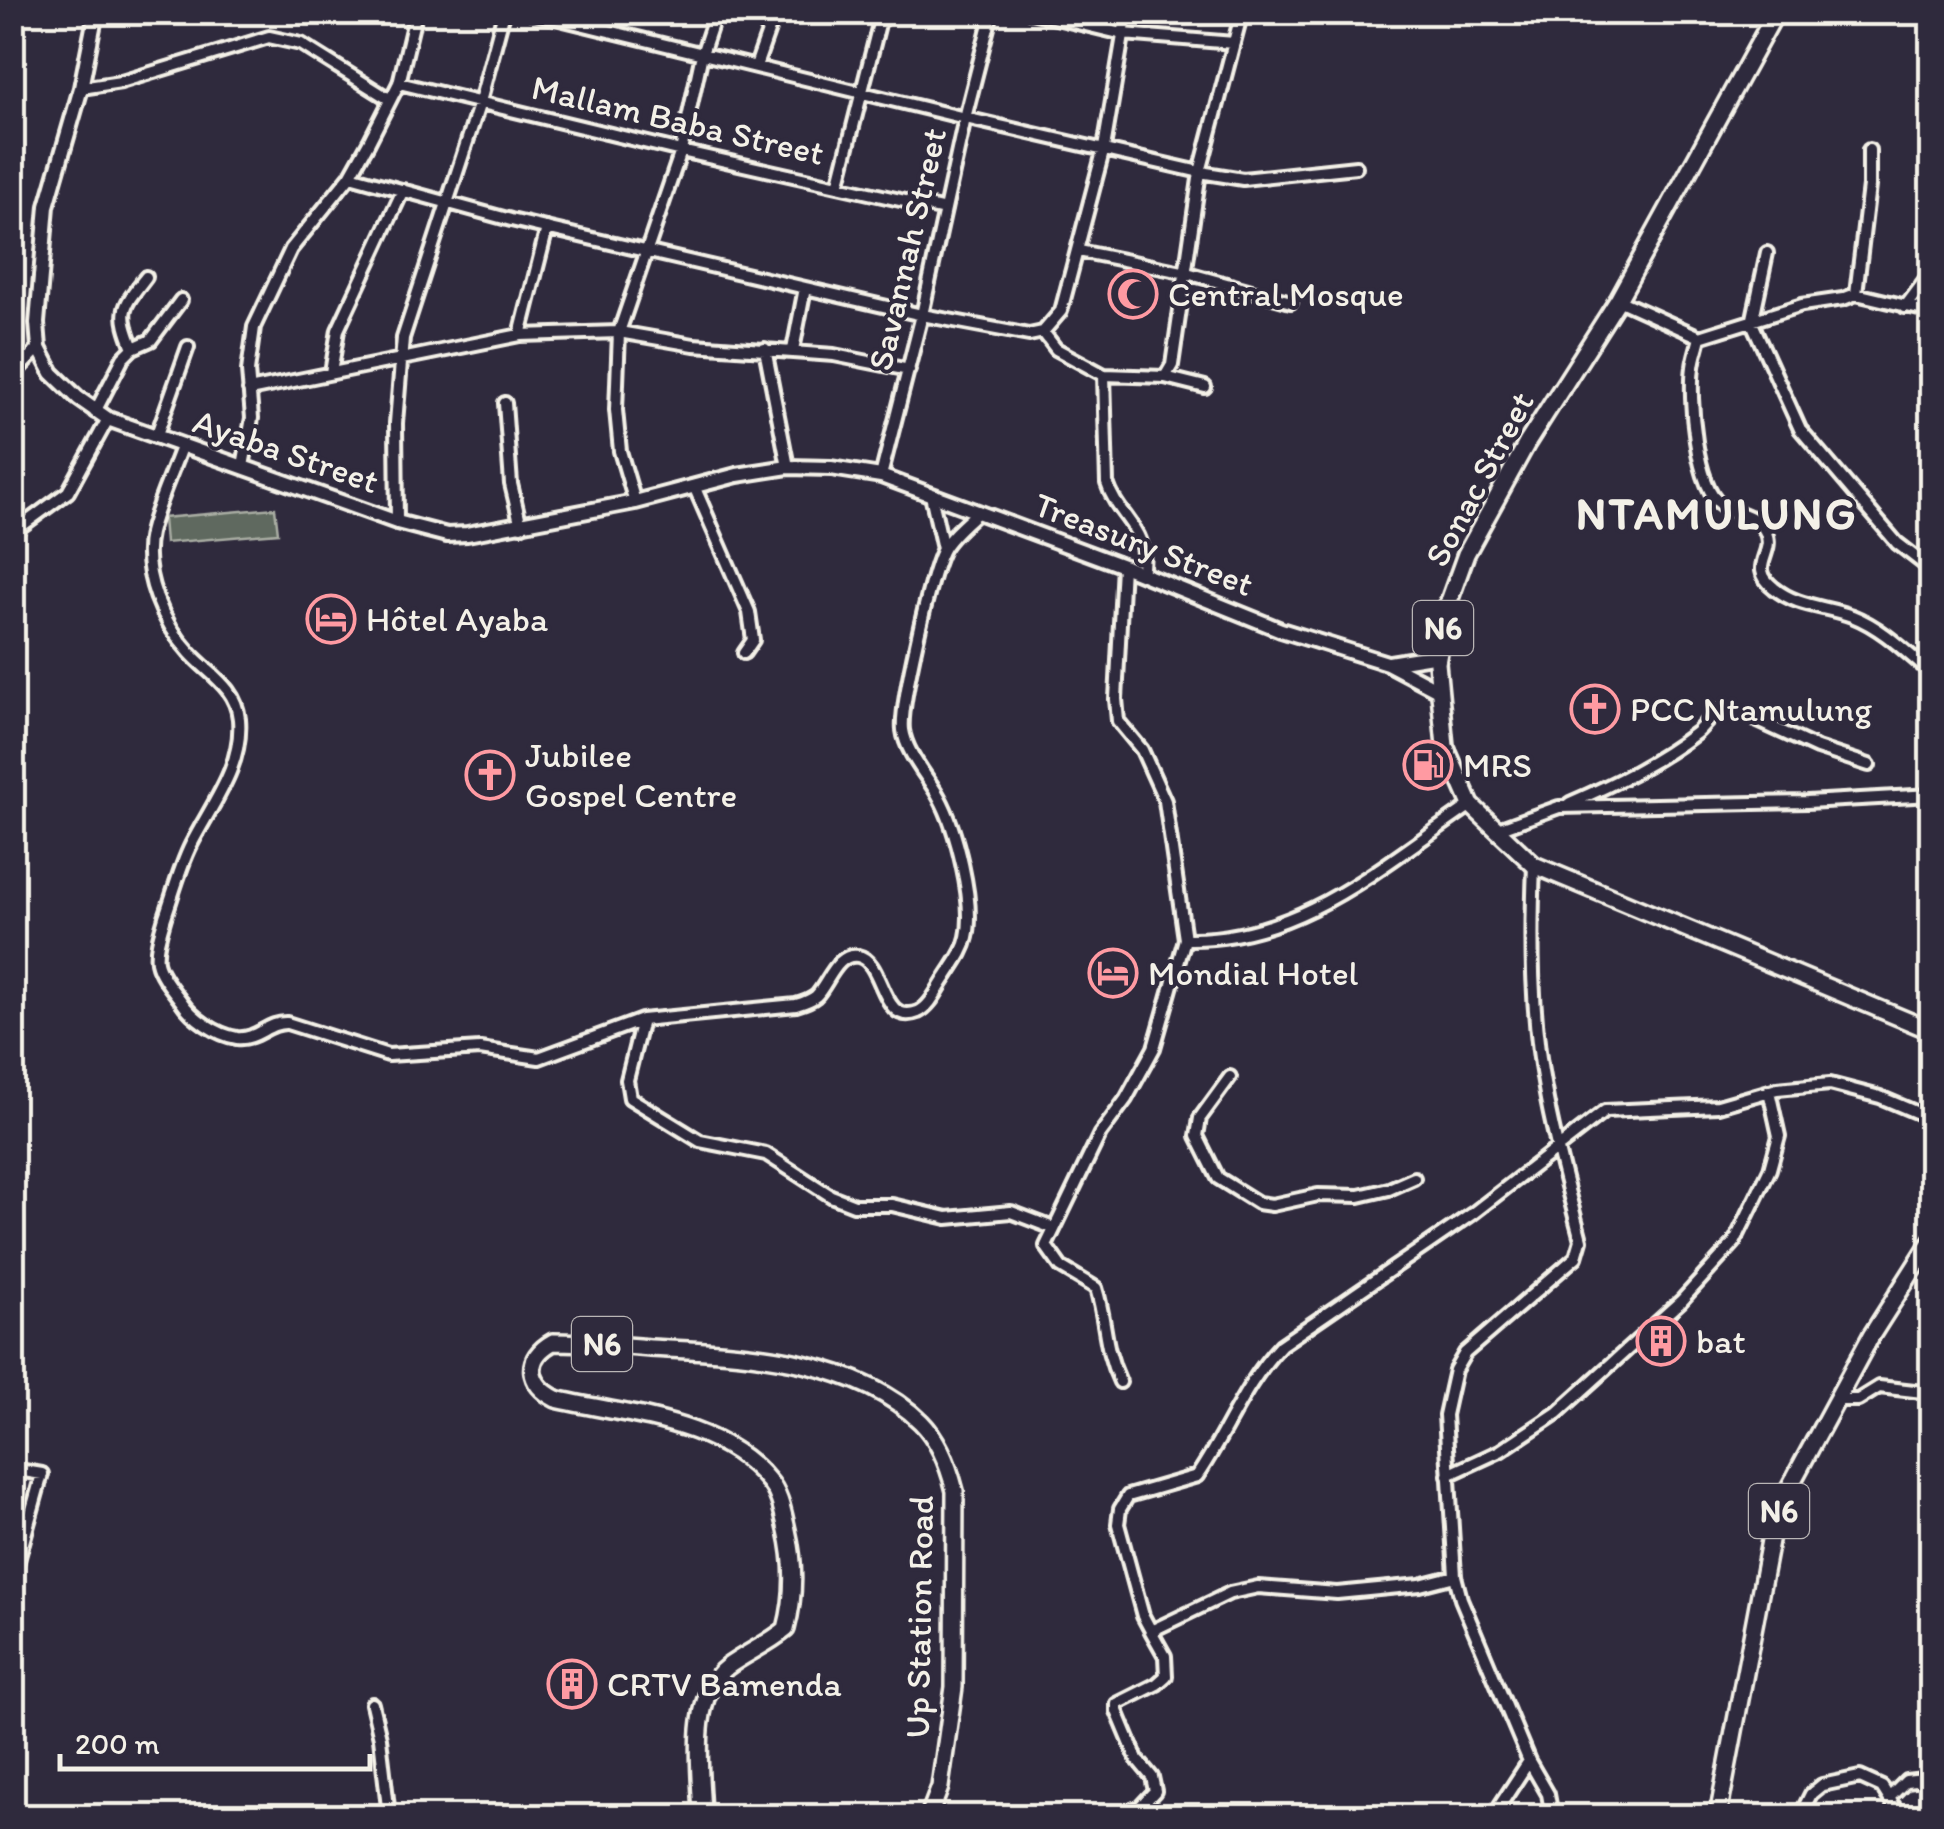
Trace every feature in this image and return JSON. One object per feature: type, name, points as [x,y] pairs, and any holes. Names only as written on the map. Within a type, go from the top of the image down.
[{"type":"highway","name":"Sonac Street","points":[[1776,12],[1618,300],[1527,444],[1466,554],[1448,604],[1438,655],[1445,746],[1471,806],[1534,865],[1932,1031]]},
{"type":"highway","name":"N6","points":[[1718,1816],[1772,1530],[1784,1498],[1890,1304],[1932,1240]]},
{"type":"highway","name":"Up Station Road","points":[[702,1816],[699,1722],[709,1692],[723,1670],[786,1629],[792,1604],[794,1561],[780,1501],[770,1481],[745,1458],[712,1437],[664,1422],[556,1399],[540,1391],[534,1380],[533,1364],[539,1350],[553,1342],[703,1349],[790,1361],[856,1381],[923,1424],[947,1463],[955,1490],[954,1687],[940,1787],[928,1816]]},
{"type":"main road","points":[[40,348],[38,294],[47,206],[81,88],[96,12]]},
{"type":"main road","name":"Ayaba Street","points":[[40,348],[52,373],[102,415],[181,447],[446,535],[521,526],[788,467],[832,468],[881,476]]},
{"type":"main road","name":"Treasury Street","points":[[881,476],[1281,630],[1386,663],[1438,690]]},
{"type":"main road","name":"Treasury Street","points":[[1386,663],[1438,655]]},
{"type":"street","points":[[243,466],[252,418],[249,349],[265,300],[291,249],[350,176],[399,83],[416,12]]},
{"type":"street","points":[[398,522],[398,358],[414,297],[480,102],[504,12]]},
{"type":"street","name":"Savannah Street","points":[[531,12],[965,118],[922,316],[881,476]]},
{"type":"street","points":[[634,502],[620,451],[616,410],[619,332],[682,151],[702,54],[716,12]]},
{"type":"street","points":[[756,66],[774,12]]},
{"type":"street","points":[[838,186],[882,12]]},
{"type":"street","points":[[992,12],[965,118],[1200,172],[1243,178],[1356,166]]},
{"type":"street","points":[[1031,12],[1122,34],[1234,43]]},
{"type":"street","points":[[350,176],[547,228],[922,316],[1029,335],[1043,332],[1061,312],[1104,148],[1127,12]]},
{"type":"street","points":[[1165,377],[1172,364],[1200,172],[1242,12]]},
{"type":"street","points":[[81,88],[136,78],[269,37],[301,44],[389,98]]},
{"type":"street","name":"Mallam Baba Street","points":[[399,83],[945,210]]},
{"type":"street","points":[[1856,294],[1869,186],[1869,150]]},
{"type":"street","points":[[330,372],[338,330],[403,190]]},
{"type":"street","points":[[520,336],[547,228]]},
{"type":"street","points":[[1079,251],[1187,273],[1291,302]]},
{"type":"street","points":[[1767,252],[1752,324],[1800,429],[1897,543],[1932,570]]},
{"type":"street","points":[[1906,307],[1932,271]]},
{"type":"street","points":[[133,348],[122,315],[124,306],[146,277]]},
{"type":"street","points":[[793,350],[805,288]]},
{"type":"street","points":[[1618,300],[1700,337],[1752,324],[1802,305],[1843,300],[1856,294],[1932,312]]},
{"type":"street","points":[[12,533],[68,492],[123,358],[133,348],[152,340],[181,300]]},
{"type":"street","points":[[249,390],[520,336],[619,332],[694,344],[793,350],[908,370]]},
{"type":"street","points":[[1043,332],[1056,348],[1104,375],[1165,377],[1205,387]]},
{"type":"street","points":[[1700,337],[1692,368],[1699,465],[1722,505],[1765,530],[1768,537],[1760,569],[1766,582],[1792,600],[1847,614],[1879,629],[1932,674]]},
{"type":"street","points":[[156,437],[188,347]]},
{"type":"street","points":[[12,376],[40,348]]},
{"type":"street","points":[[765,349],[788,467]]},
{"type":"street","points":[[1104,375],[1107,483],[1112,497],[1140,537],[1144,550],[1142,574]]},
{"type":"street","points":[[505,403],[511,484],[521,526]]},
{"type":"street","points":[[181,447],[150,533],[149,562],[154,588],[166,618],[190,653],[229,690],[239,721],[234,758],[222,792],[191,845],[157,948],[160,971],[186,1009],[229,1036],[251,1038],[272,1025],[287,1023],[397,1056],[480,1049],[539,1058],[642,1020],[809,1001],[840,962],[851,956],[862,956],[868,962],[892,1007],[903,1014],[914,1014],[926,1007],[960,956],[967,937],[968,896],[945,810],[902,727],[923,619],[943,549],[978,512]]},
{"type":"street","points":[[694,486],[750,612],[753,640],[744,653]]},
{"type":"street","points":[[931,495],[943,549]]},
{"type":"street","points":[[1120,1382],[1106,1348],[1096,1288],[1060,1267],[1050,1256],[1047,1240],[1100,1134],[1126,1099],[1154,1048],[1184,940],[1165,801],[1142,750],[1118,722],[1123,566]]},
{"type":"street","points":[[1498,830],[1622,780],[1698,731],[1718,711],[1745,715],[1816,748],[1869,765]]},
{"type":"street","points":[[1560,807],[1932,795]]},
{"type":"street","points":[[1184,940],[1244,935],[1329,903],[1471,806]]},
{"type":"street","points":[[1534,865],[1534,1000],[1544,1088],[1580,1250],[1465,1353],[1455,1370],[1445,1415],[1455,1576],[1529,1761],[1548,1794],[1552,1816]]},
{"type":"street","points":[[642,1020],[627,1080],[630,1098],[700,1141],[766,1154],[831,1196],[854,1205],[892,1205],[947,1218],[1011,1212],[1053,1228]]},
{"type":"street","points":[[1230,1077],[1200,1118],[1196,1136],[1218,1178],[1258,1203],[1272,1205],[1318,1195],[1359,1196],[1414,1178]]},
{"type":"street","points":[[1116,1816],[1140,1807],[1155,1791],[1152,1777],[1137,1759],[1117,1711],[1118,1704],[1166,1676],[1165,1656],[1143,1616],[1118,1524],[1120,1509],[1128,1496],[1198,1476],[1238,1402],[1281,1345],[1472,1214],[1606,1111],[1718,1106],[1769,1091],[1830,1084],[1880,1097],[1932,1119]]},
{"type":"street","points":[[1448,1474],[1500,1450],[1557,1413],[1682,1301],[1734,1243],[1770,1168],[1779,1136],[1769,1091]]},
{"type":"street","points":[[1838,1400],[1858,1400],[1880,1387],[1932,1393]]},
{"type":"street","points":[[12,1469],[42,1474],[12,1582]]},
{"type":"street","points":[[1151,1631],[1213,1600],[1258,1587],[1355,1592],[1420,1586],[1455,1576]]},
{"type":"street","points":[[372,1704],[389,1816]]},
{"type":"street","points":[[1493,1816],[1529,1761]]},
{"type":"street","points":[[1800,1816],[1811,1794],[1822,1785],[1860,1777],[1875,1782],[1890,1796],[1900,1816]]},
{"type":"street","points":[[1890,1796],[1906,1781],[1932,1778]]},
{"type":"green space","points":[[275,508],[278,533],[165,543],[163,518]]},
{"type":"place","name":"Central Mosque","points":[[1133,294]]},
{"type":"place","name":"Hôtel Ayaba","points":[[331,619]]},
{"type":"place","name":"PCC Ntamulung","points":[[1595,709]]},
{"type":"place","name":"MRS","points":[[1428,765]]},
{"type":"place","name":"Jubilee Gospel Centre","points":[[490,775]]},
{"type":"place","name":"Mondial Hotel","points":[[1113,973]]},
{"type":"place","name":"bat","points":[[1661,1341]]},
{"type":"place","name":"CRTV Bamenda","points":[[572,1684]]},
{"type":"district","name":"NTAMULUNG","points":[[1717,513]]}]
